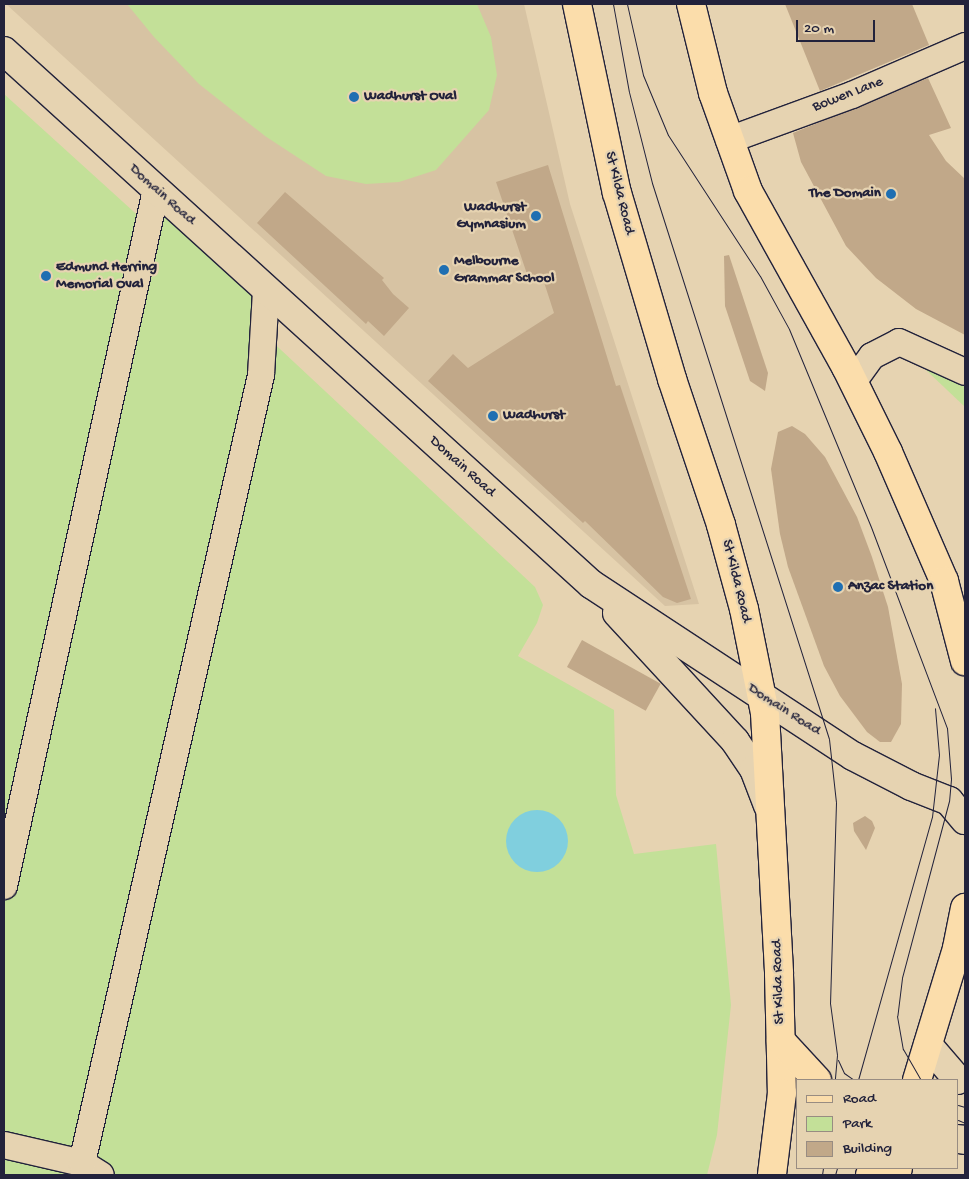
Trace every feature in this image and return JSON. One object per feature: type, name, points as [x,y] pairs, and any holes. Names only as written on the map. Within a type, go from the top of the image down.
[{"type":"main road","name":"St Kilda Road","points":[[578,4],[617,193],[672,379],[721,525],[744,609],[761,695],[772,820],[781,1041],[782,1093],[772,1175]]},
{"type":"main road","points":[[692,4],[702,56],[729,140],[748,191],[853,382],[914,509],[944,581],[965,661]]},
{"type":"main road","points":[[917,1079],[957,948],[965,908]]},
{"type":"main road","points":[[781,1041],[816,1079]]},
{"type":"street","name":"Bowen Lane","points":[[729,140],[852,95],[965,46]]},
{"type":"street","name":"Domain Road","points":[[4,51],[591,584],[862,760],[949,802],[965,820]]},
{"type":"street","points":[[4,886],[156,190]]},
{"type":"street","points":[[4,1145],[92,1169],[261,375],[266,290]]},
{"type":"street","points":[[853,382],[872,356],[899,342],[965,372]]},
{"type":"street","points":[[591,584],[735,741],[754,769],[772,820]]},
{"type":"street","points":[[928,1045],[957,1079]]},
{"type":"shaded area","name":"Melbourne Grammar School","points":[[6,4],[524,4],[570,204],[699,604],[665,606]]},
{"type":"green space","name":"Wadhurst Oval","points":[[127,4],[477,4],[491,37],[497,75],[489,110],[436,170],[399,182],[366,184],[326,176],[265,136],[199,84],[154,37]]},
{"type":"green space","points":[[4,94],[155,231],[160,210],[257,299],[252,323],[535,587],[543,605],[537,623],[518,656],[614,710],[616,795],[634,854],[716,844],[731,1005],[717,1135],[707,1175],[4,1175]]},
{"type":"green space","points":[[929,366],[965,381],[965,407],[926,370]]},
{"type":"water","points":[[531,810],[543,810],[559,819],[566,829],[568,841],[566,853],[559,863],[543,872],[531,872],[520,867],[511,858],[506,847],[506,835],[511,824],[520,815]]},
{"type":"building","points":[[785,4],[912,4],[929,45],[820,91]]},
{"type":"building","name":"The Domain","points":[[928,78],[951,128],[929,135],[946,161],[965,179],[965,335],[916,309],[876,278],[846,246],[801,162],[793,133]]},
{"type":"building","points":[[548,165],[616,386],[620,385],[691,599],[677,603],[663,597],[585,521],[583,523],[428,381],[453,354],[468,368],[554,313],[542,276],[529,280],[496,182]]},
{"type":"building","points":[[285,192],[384,278],[382,280],[393,294],[409,308],[384,336],[368,321],[366,324],[257,223]]},
{"type":"building","points":[[729,255],[768,373],[765,391],[750,381],[725,306],[724,256]]},
{"type":"building","name":"Anzac Station","points":[[792,426],[805,434],[825,457],[857,517],[888,607],[902,684],[901,724],[891,742],[880,742],[867,732],[840,696],[824,666],[788,567],[780,534],[771,469],[778,432]]},
{"type":"building","points":[[582,640],[661,684],[646,711],[567,667]]},
{"type":"building","points":[[865,816],[872,821],[875,828],[866,850],[854,831],[853,823]]},
{"type":"tram line","points":[[613,4],[629,92],[652,183],[829,739],[836,802],[830,1003],[837,1055],[835,1079]]},
{"type":"tram line","points":[[627,4],[643,75],[668,135],[760,276],[789,329],[871,527],[947,728],[951,779],[949,801],[902,978],[897,1016],[903,1049],[920,1079]]},
{"type":"tram line","points":[[858,1079],[932,817],[939,755],[935,708]]},
{"type":"tram line","points":[[838,1060],[844,1073],[853,1079]]},
{"type":"tram line","points":[[959,1105],[965,1107]]},
{"type":"tram line","points":[[959,1120],[965,1123]]},
{"type":"tram line","points":[[822,1175],[823,1169]]},
{"type":"tram line","points":[[835,1175],[837,1169]]},
{"type":"place","name":"Wadhurst Oval","points":[[354,97]]},
{"type":"place","name":"The Domain","points":[[891,194]]},
{"type":"place","name":"Wadhurst Gymnasium","points":[[536,216]]},
{"type":"place","name":"Melbourne Grammar School","points":[[444,270]]},
{"type":"place","name":"Edmund Herring Memorial Oval","points":[[46,276]]},
{"type":"place","name":"Wadhurst","points":[[493,416]]},
{"type":"place","name":"Anzac Station","points":[[838,587]]}]
